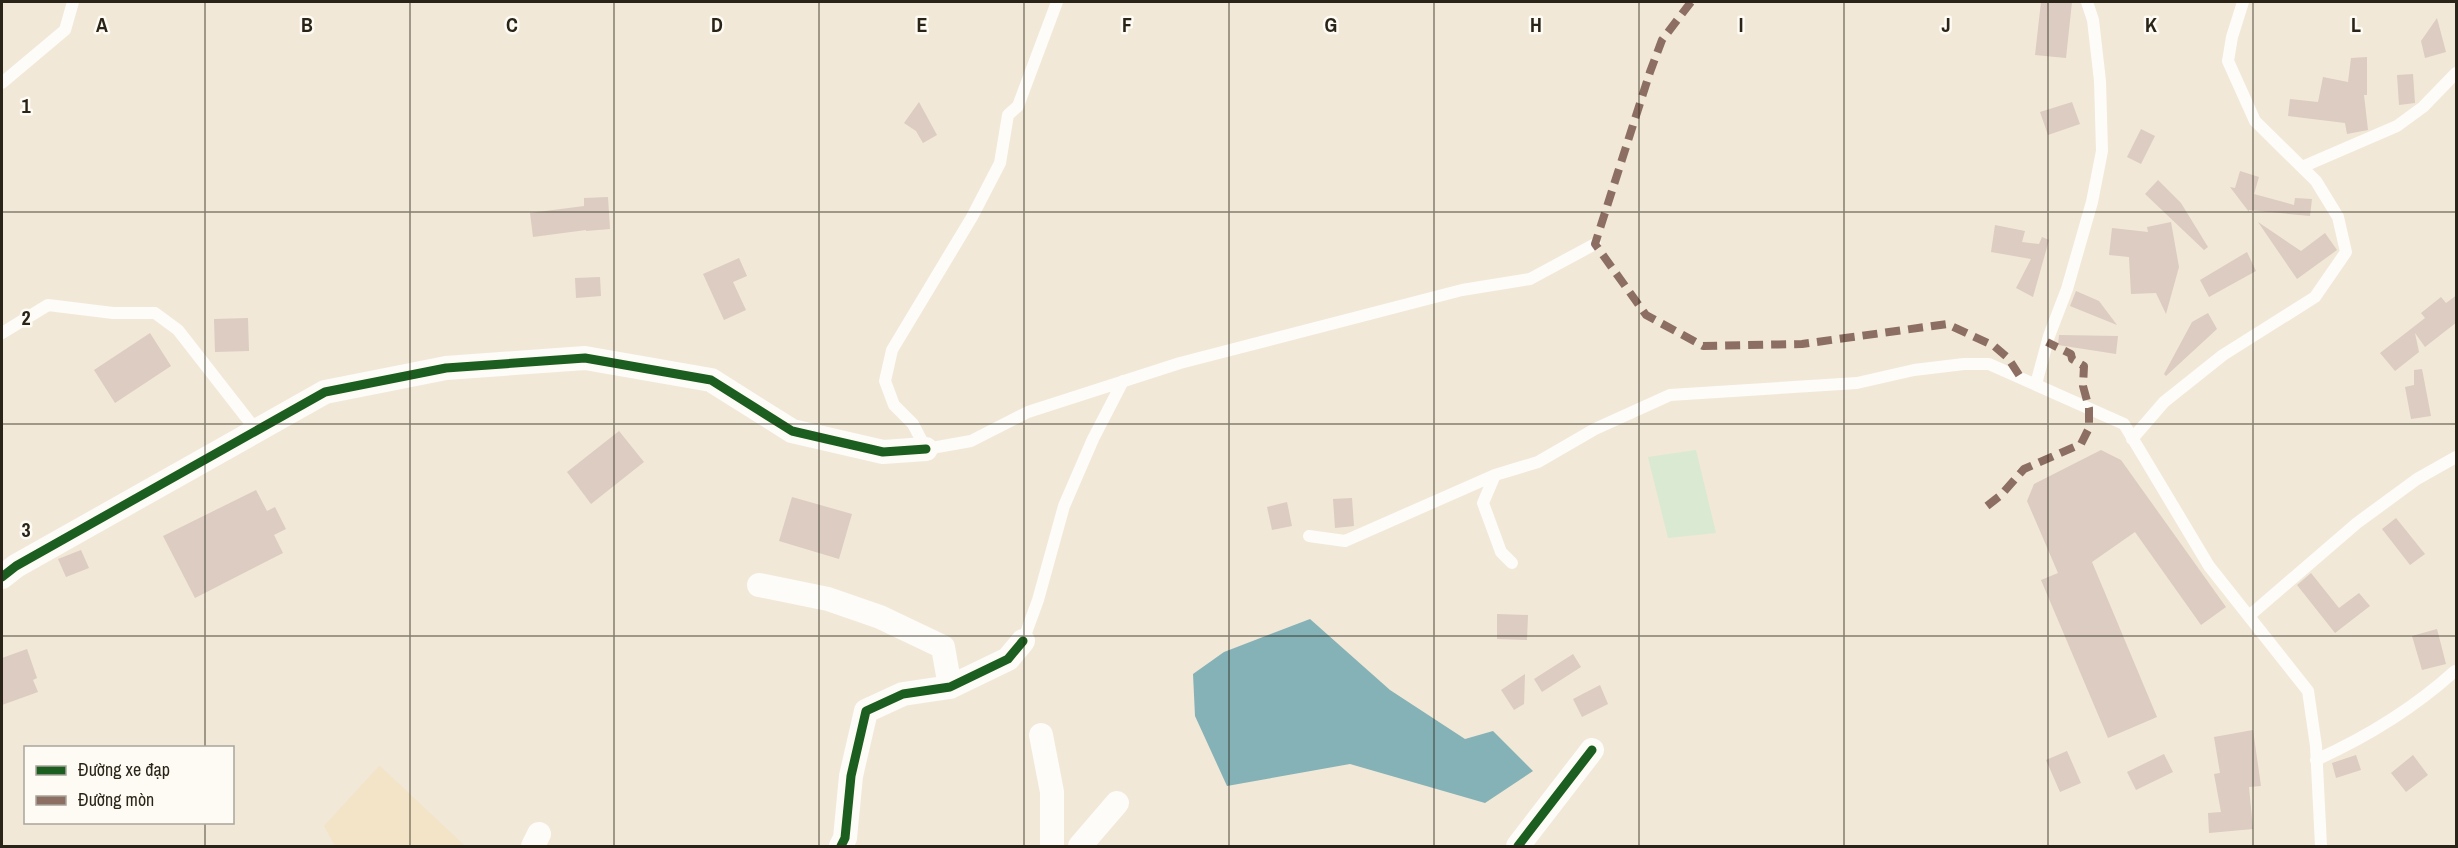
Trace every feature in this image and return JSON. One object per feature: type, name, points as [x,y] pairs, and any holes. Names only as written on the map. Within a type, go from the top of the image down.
[{"type":"street","points":[[2,577],[16,566],[325,392],[447,368],[585,358],[711,380],[792,431],[882,452],[926,449]]},
{"type":"street","points":[[759,585],[828,599],[880,617],[943,647],[950,687]]},
{"type":"street","points":[[841,846],[845,837],[851,776],[866,711],[903,694],[950,687],[1008,658],[1023,641]]},
{"type":"street","points":[[1041,735],[1052,792],[1052,846]]},
{"type":"street","points":[[1518,846],[1592,750]]},
{"type":"street","points":[[1080,846],[1117,803]]},
{"type":"lane","points":[[2,83],[65,30],[73,2]]},
{"type":"lane","points":[[1057,2],[1018,106],[1008,115],[1000,163],[972,217],[892,350],[885,381],[894,405],[913,424],[926,449],[971,441],[1028,412],[1179,363],[1462,290],[1530,279],[1595,244]]},
{"type":"lane","points":[[2036,384],[2092,202],[2102,152],[2100,81],[2093,20],[2087,2]]},
{"type":"lane","points":[[2132,439],[2164,402],[2223,355],[2315,297],[2346,252],[2338,217],[2316,181],[2255,121],[2228,61],[2232,37],[2243,2]]},
{"type":"lane","points":[[2302,167],[2397,126],[2422,107],[2457,74]]},
{"type":"lane","points":[[2,333],[48,305],[113,313],[155,313],[178,330],[256,430]]},
{"type":"lane","points":[[1309,536],[1345,541],[1495,475],[1538,462],[1595,429],[1670,395],[1857,383],[1914,370],[1964,364],[1989,364],[2124,424],[2209,566],[2308,691],[2316,760],[2321,846]]},
{"type":"lane","points":[[1023,641],[1038,600],[1064,506],[1093,439],[1123,381]]},
{"type":"lane","points":[[2249,616],[2280,586],[2323,554],[2357,523],[2417,480],[2457,457]]},
{"type":"lane","points":[[1495,475],[1483,503],[1501,552],[1512,563]]},
{"type":"lane","points":[[2316,760],[2346,746],[2416,704],[2455,671]]},
{"type":"shaded area","points":[[380,765],[465,846],[335,846],[324,826]]},
{"type":"green space","points":[[1696,450],[1716,533],[1668,538],[1648,457]]},
{"type":"water","points":[[1310,619],[1390,690],[1465,739],[1493,731],[1533,771],[1485,803],[1350,764],[1227,786],[1195,716],[1193,674],[1224,652]]},
{"type":"building","points":[[2041,2],[2072,2],[2066,58],[2035,55]]},
{"type":"building","points":[[2437,18],[2446,52],[2425,58],[2421,41]]},
{"type":"building","points":[[2367,57],[2367,95],[2364,95],[2368,130],[2347,134],[2345,123],[2288,116],[2290,99],[2318,102],[2323,77],[2348,82],[2351,58]]},
{"type":"building","points":[[2413,74],[2415,103],[2399,105],[2397,75]]},
{"type":"building","points":[[919,102],[937,135],[923,143],[916,131],[904,123]]},
{"type":"building","points":[[2072,102],[2080,124],[2048,135],[2040,112]]},
{"type":"building","points":[[2141,129],[2155,136],[2141,164],[2127,157]]},
{"type":"building","points":[[2240,171],[2259,177],[2254,194],[2294,205],[2295,198],[2312,199],[2310,216],[2249,210],[2249,212],[2230,187],[2235,188]]},
{"type":"building","points":[[2158,180],[2181,203],[2208,247],[2204,250],[2145,194]]},
{"type":"building","points":[[608,197],[610,229],[533,237],[530,213],[584,206],[584,198]]},
{"type":"building","points":[[2171,222],[2179,267],[2166,314],[2156,293],[2131,294],[2129,257],[2109,255],[2112,228],[2148,232],[2147,227]]},
{"type":"building","points":[[2258,222],[2301,251],[2325,233],[2337,250],[2297,279]]},
{"type":"building","points":[[1995,225],[2025,231],[2022,242],[2039,244],[2042,237],[2049,240],[2033,297],[2016,288],[2031,259],[1991,252]]},
{"type":"building","points":[[2247,252],[2256,271],[2209,297],[2200,280]]},
{"type":"building","points":[[739,258],[747,276],[733,282],[746,310],[724,320],[703,274]]},
{"type":"building","points":[[600,277],[601,296],[576,298],[575,278]]},
{"type":"building","points":[[2076,291],[2099,301],[2117,325],[2070,306]]},
{"type":"building","points":[[2457,295],[2457,322],[2425,347],[2415,333],[2419,352],[2395,371],[2380,353],[2425,318],[2421,313],[2441,297],[2446,303]]},
{"type":"building","points":[[2208,313],[2217,329],[2166,376],[2164,374],[2192,322]]},
{"type":"building","points":[[248,318],[249,351],[215,352],[214,319]]},
{"type":"building","points":[[150,333],[171,366],[115,403],[94,370]]},
{"type":"building","points":[[2059,335],[2118,336],[2116,354],[2058,345]]},
{"type":"building","points":[[2422,369],[2431,416],[2411,419],[2405,387],[2414,385],[2414,370]]},
{"type":"building","points":[[619,431],[644,462],[591,504],[567,472]]},
{"type":"building","points":[[2101,450],[2121,460],[2226,607],[2201,625],[2135,532],[2092,562],[2157,717],[2108,738],[2041,580],[2058,573],[2027,501],[2034,484]]},
{"type":"building","points":[[256,490],[267,511],[275,507],[286,529],[274,535],[283,553],[195,598],[163,536]]},
{"type":"building","points":[[792,497],[852,514],[839,559],[779,541]]},
{"type":"building","points":[[1352,498],[1354,526],[1335,528],[1333,499]]},
{"type":"building","points":[[1287,502],[1292,526],[1272,530],[1267,507]]},
{"type":"building","points":[[2396,518],[2425,554],[2410,565],[2382,529]]},
{"type":"building","points":[[81,550],[89,568],[66,577],[58,559]]},
{"type":"building","points":[[2311,573],[2339,608],[2359,593],[2370,606],[2335,633],[2297,585]]},
{"type":"building","points":[[1497,614],[1528,615],[1527,640],[1497,639]]},
{"type":"building","points":[[2437,629],[2446,664],[2422,670],[2412,636]]},
{"type":"building","points":[[27,649],[37,678],[33,680],[38,692],[2,705],[2,658]]},
{"type":"building","points":[[1573,654],[1581,667],[1542,692],[1534,679]]},
{"type":"building","points":[[1525,674],[1524,704],[1514,710],[1501,690]]},
{"type":"building","points":[[1600,685],[1608,704],[1582,717],[1573,699]]},
{"type":"building","points":[[2253,730],[2261,786],[2249,787],[2253,829],[2209,833],[2208,813],[2221,812],[2214,774],[2220,773],[2214,737]]},
{"type":"building","points":[[2067,751],[2081,783],[2060,792],[2046,760]]},
{"type":"building","points":[[2164,754],[2173,772],[2136,790],[2127,772]]},
{"type":"building","points":[[2356,755],[2361,770],[2336,778],[2332,763]]},
{"type":"building","points":[[2413,755],[2428,775],[2406,792],[2391,773]]},
{"type":"marked path","points":[[1691,2],[1662,40],[1595,244],[1646,315],[1703,346],[1802,344],[1947,324],[1994,346],[2008,358],[2021,378]]},
{"type":"marked path","points":[[1987,506],[2001,495],[2024,469],[2081,444],[2089,428],[2089,408],[2083,386],[2084,366],[2072,359],[2071,354],[2047,342]]},
{"type":"cycle path","points":[[2,577],[16,566],[325,392],[446,368],[585,358],[711,380],[792,431],[883,452],[926,449]]},
{"type":"cycle path","points":[[841,846],[845,838],[851,776],[866,711],[903,694],[950,687],[1008,659],[1023,641]]},
{"type":"cycle path","points":[[1518,846],[1592,750]]}]
